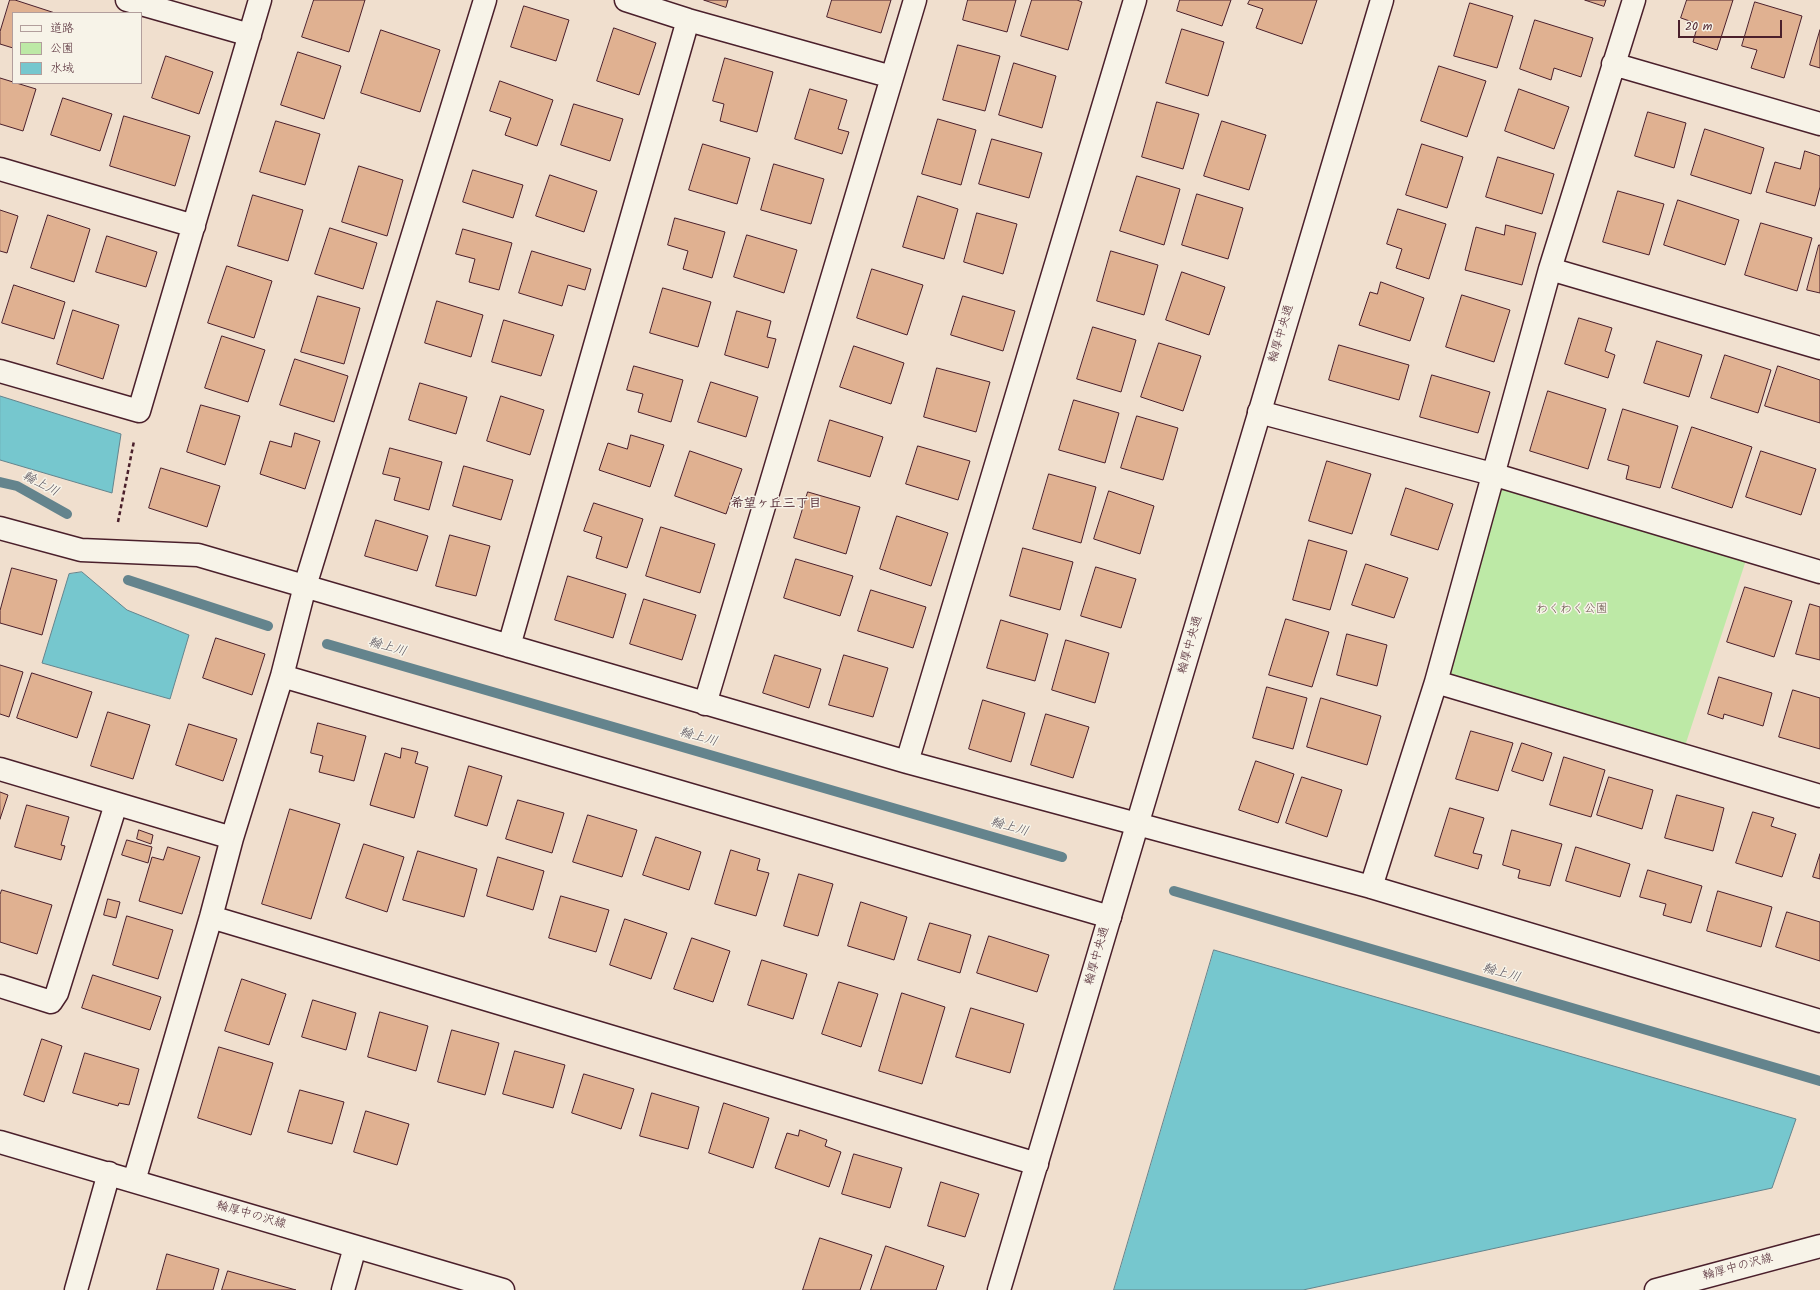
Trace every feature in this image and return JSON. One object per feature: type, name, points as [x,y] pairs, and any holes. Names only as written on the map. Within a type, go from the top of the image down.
[{"type":"street","points":[[127,0],[250,35]]},
{"type":"street","points":[[0,371],[139,411],[260,0]]},
{"type":"street","points":[[134,1181],[211,916],[232,838],[282,676],[305,586],[485,0]]},
{"type":"street","points":[[626,0],[688,20],[892,77]]},
{"type":"street","points":[[705,704],[915,0]]},
{"type":"street","points":[[907,762],[1135,0]]},
{"type":"street","name":"輪厚中央通","points":[[999,1290],[1139,824],[1258,412],[1382,0]]},
{"type":"street","points":[[1371,887],[1436,682],[1492,474],[1550,269],[1634,0]]},
{"type":"street","points":[[509,646],[688,20]]},
{"type":"street","points":[[1613,64],[1820,124]]},
{"type":"street","points":[[0,169],[194,226]]},
{"type":"street","points":[[1550,269],[1820,348]]},
{"type":"street","points":[[1258,412],[1492,474],[1820,572]]},
{"type":"street","points":[[0,528],[81,550],[198,555],[907,762],[1371,887],[1820,1021]]},
{"type":"street","points":[[282,676],[1110,917]]},
{"type":"street","points":[[1436,682],[1820,796]]},
{"type":"street","points":[[0,769],[232,838]]},
{"type":"street","points":[[0,986],[51,1002],[57,994],[116,804]]},
{"type":"street","points":[[211,916],[1037,1164]]},
{"type":"street","name":"輪厚中の沢線","points":[[0,1142],[503,1290]]},
{"type":"street","points":[[76,1290],[109,1173]]},
{"type":"street","name":"輪厚中の沢線","points":[[1656,1290],[1820,1246]]},
{"type":"street","points":[[343,1290],[355,1247]]},
{"type":"path","points":[[121,510],[139,411]]},
{"type":"green space","name":"わくわく公園","points":[[1492,474],[1749,551],[1682,755],[1436,682]]},
{"type":"water","points":[[0,396],[121,434],[112,493],[0,460]]},
{"type":"water","points":[[82,572],[127,610],[189,635],[170,699],[42,663],[69,574]]},
{"type":"water","points":[[1214,950],[1796,1119],[1772,1188],[1303,1290],[1114,1290]]},
{"type":"building","points":[[10,0],[15,0],[52,12],[12,12],[12,48],[0,44],[0,32]]},
{"type":"building","points":[[314,0],[365,0],[349,52],[302,37]]},
{"type":"building","points":[[704,0],[728,0],[726,7]]},
{"type":"building","points":[[832,0],[891,0],[881,33],[827,17]]},
{"type":"building","points":[[968,0],[1016,0],[1007,32],[963,20]]},
{"type":"building","points":[[1032,0],[1077,0],[1082,2],[1068,50],[1021,36]]},
{"type":"building","points":[[1180,0],[1231,0],[1222,26],[1177,11]]},
{"type":"building","points":[[1250,0],[1317,0],[1302,44],[1256,28],[1263,9],[1248,4]]},
{"type":"building","points":[[1585,0],[1606,0],[1604,6]]},
{"type":"building","points":[[1687,0],[1733,0],[1717,50],[1693,42],[1698,24],[1681,18]]},
{"type":"building","points":[[1755,2],[1802,16],[1784,78],[1751,68],[1757,50],[1742,46]]},
{"type":"building","points":[[1470,3],[1513,16],[1497,68],[1454,56]]},
{"type":"building","points":[[524,6],[569,20],[556,61],[511,47]]},
{"type":"building","points":[[1535,20],[1593,38],[1581,77],[1554,68],[1551,80],[1520,69]]},
{"type":"building","points":[[614,28],[656,43],[639,95],[597,81]]},
{"type":"building","points":[[1182,29],[1224,42],[1208,96],[1166,83]]},
{"type":"building","points":[[381,30],[440,50],[420,112],[361,93]]},
{"type":"building","points":[[1820,30],[1820,68],[1810,65]]},
{"type":"building","points":[[958,45],[1000,56],[985,111],[943,100]]},
{"type":"building","points":[[298,52],[341,66],[324,119],[281,105]]},
{"type":"building","points":[[166,56],[213,72],[199,114],[152,98]]},
{"type":"building","points":[[725,58],[773,72],[757,132],[720,121],[724,104],[713,101]]},
{"type":"building","points":[[1014,63],[1056,76],[1042,128],[999,115]]},
{"type":"building","points":[[1439,66],[1486,81],[1467,137],[1421,121]]},
{"type":"building","points":[[0,78],[12,82],[12,84],[20,84],[36,89],[23,131],[0,124]]},
{"type":"building","points":[[500,81],[553,100],[537,146],[505,135],[511,118],[490,111]]},
{"type":"building","points":[[810,89],[847,100],[838,129],[849,132],[842,154],[795,139]]},
{"type":"building","points":[[1519,89],[1569,107],[1554,149],[1505,131]]},
{"type":"building","points":[[63,98],[112,114],[100,151],[51,135]]},
{"type":"building","points":[[1157,102],[1199,114],[1183,169],[1142,157]]},
{"type":"building","points":[[574,104],[623,119],[610,161],[561,145]]},
{"type":"building","points":[[1648,112],[1686,123],[1674,168],[1635,156]]},
{"type":"building","points":[[124,116],[190,136],[175,186],[110,166]]},
{"type":"building","points":[[938,119],[976,130],[961,185],[922,174]]},
{"type":"building","points":[[276,121],[320,134],[305,185],[260,172]]},
{"type":"building","points":[[1222,121],[1266,135],[1249,190],[1204,176]]},
{"type":"building","points":[[1705,129],[1764,148],[1751,194],[1691,175]]},
{"type":"building","points":[[992,139],[1042,153],[1029,198],[979,184]]},
{"type":"building","points":[[703,144],[750,158],[737,204],[689,190]]},
{"type":"building","points":[[1422,144],[1463,157],[1447,208],[1406,195]]},
{"type":"building","points":[[1805,151],[1820,156],[1820,187],[1815,206],[1766,192],[1775,162],[1800,169]]},
{"type":"building","points":[[1498,157],[1554,174],[1542,214],[1486,197]]},
{"type":"building","points":[[774,164],[824,179],[811,224],[761,210]]},
{"type":"building","points":[[359,166],[403,180],[387,236],[342,222]]},
{"type":"building","points":[[473,170],[523,185],[513,218],[463,202]]},
{"type":"building","points":[[550,175],[597,191],[584,232],[536,216]]},
{"type":"building","points":[[1137,176],[1180,189],[1164,245],[1120,231]]},
{"type":"building","points":[[1618,191],[1664,204],[1649,255],[1603,242]]},
{"type":"building","points":[[1197,194],[1243,208],[1228,259],[1182,245]]},
{"type":"building","points":[[253,195],[303,210],[288,261],[238,246]]},
{"type":"building","points":[[918,196],[958,209],[944,259],[903,247]]},
{"type":"building","points":[[1678,200],[1739,220],[1725,265],[1664,245]]},
{"type":"building","points":[[1398,209],[1446,224],[1429,279],[1396,268],[1402,249],[1387,244]]},
{"type":"building","points":[[0,210],[18,216],[7,253],[0,251]]},
{"type":"building","points":[[977,213],[1017,224],[1003,274],[964,262]]},
{"type":"building","points":[[48,215],[90,229],[74,282],[31,268]]},
{"type":"building","points":[[675,218],[725,232],[712,278],[683,269],[688,251],[668,245]]},
{"type":"building","points":[[1761,223],[1812,238],[1797,291],[1745,275]]},
{"type":"building","points":[[1506,225],[1536,233],[1522,285],[1465,270],[1476,227],[1504,235]]},
{"type":"building","points":[[330,228],[377,243],[363,289],[315,274]]},
{"type":"building","points":[[463,229],[512,243],[499,290],[469,282],[475,259],[456,254]]},
{"type":"building","points":[[747,235],[797,250],[784,293],[734,277]]},
{"type":"building","points":[[107,236],[157,252],[146,287],[96,272]]},
{"type":"building","points":[[1820,245],[1820,293],[1807,290]]},
{"type":"building","points":[[532,251],[591,269],[585,290],[568,285],[562,306],[519,293]]},
{"type":"building","points":[[1111,251],[1158,265],[1144,315],[1097,301]]},
{"type":"building","points":[[227,266],[272,281],[254,338],[208,323]]},
{"type":"building","points":[[872,269],[923,285],[907,335],[857,318]]},
{"type":"building","points":[[1182,272],[1225,287],[1209,335],[1166,320]]},
{"type":"building","points":[[1381,282],[1424,298],[1410,341],[1359,325],[1370,292],[1377,294]]},
{"type":"building","points":[[14,285],[65,302],[54,339],[2,323]]},
{"type":"building","points":[[663,288],[711,302],[698,347],[650,333]]},
{"type":"building","points":[[1462,295],[1510,310],[1494,362],[1446,347]]},
{"type":"building","points":[[318,296],[360,308],[344,364],[301,352]]},
{"type":"building","points":[[963,296],[1015,311],[1003,351],[951,335]]},
{"type":"building","points":[[437,301],[483,315],[471,357],[425,343]]},
{"type":"building","points":[[73,310],[119,325],[103,379],[57,364]]},
{"type":"building","points":[[737,311],[771,321],[767,337],[776,339],[768,368],[725,355]]},
{"type":"building","points":[[1579,318],[1612,328],[1605,351],[1615,355],[1608,378],[1565,364]]},
{"type":"building","points":[[504,320],[554,335],[541,376],[492,362]]},
{"type":"building","points":[[1093,327],[1136,340],[1121,392],[1077,379]]},
{"type":"building","points":[[222,336],[265,350],[248,402],[205,388]]},
{"type":"building","points":[[1657,341],[1702,355],[1689,397],[1644,383]]},
{"type":"building","points":[[1159,343],[1201,356],[1183,411],[1141,397]]},
{"type":"building","points":[[1339,345],[1409,365],[1399,400],[1329,380]]},
{"type":"building","points":[[854,346],[904,363],[891,404],[840,387]]},
{"type":"building","points":[[1725,355],[1771,370],[1758,413],[1711,398]]},
{"type":"building","points":[[295,359],[348,376],[334,422],[280,405]]},
{"type":"building","points":[[634,366],[683,380],[671,422],[638,412],[643,394],[627,390]]},
{"type":"building","points":[[1778,366],[1820,380],[1820,423],[1765,406]]},
{"type":"building","points":[[937,368],[990,382],[976,432],[924,417]]},
{"type":"building","points":[[1432,375],[1490,392],[1478,433],[1420,417]]},
{"type":"building","points":[[711,382],[758,397],[746,437],[698,422]]},
{"type":"building","points":[[420,383],[467,397],[456,434],[409,420]]},
{"type":"building","points":[[1548,391],[1606,409],[1588,469],[1530,451]]},
{"type":"building","points":[[501,396],[544,410],[530,455],[487,441]]},
{"type":"building","points":[[1074,400],[1119,413],[1105,463],[1059,450]]},
{"type":"building","points":[[201,405],[240,416],[225,465],[187,452]]},
{"type":"building","points":[[1623,409],[1678,426],[1660,488],[1626,479],[1629,466],[1608,460]]},
{"type":"building","points":[[1137,416],[1178,428],[1163,480],[1121,468]]},
{"type":"building","points":[[830,420],[883,437],[870,477],[818,461]]},
{"type":"building","points":[[1692,427],[1752,447],[1732,508],[1672,488]]},
{"type":"building","points":[[295,433],[320,441],[305,489],[260,474],[270,441],[291,447]]},
{"type":"building","points":[[631,435],[664,445],[650,487],[599,470],[608,443],[627,449]]},
{"type":"building","points":[[918,446],[970,461],[958,500],[906,484]]},
{"type":"building","points":[[390,448],[442,462],[429,510],[394,500],[400,478],[383,474]]},
{"type":"building","points":[[690,451],[742,469],[726,514],[675,496]]},
{"type":"building","points":[[1761,451],[1816,469],[1801,515],[1746,497]]},
{"type":"building","points":[[1327,461],[1371,474],[1352,534],[1309,521]]},
{"type":"building","points":[[464,466],[513,480],[501,520],[453,506]]},
{"type":"building","points":[[161,468],[220,486],[207,527],[149,508]]},
{"type":"building","points":[[1049,474],[1096,487],[1081,543],[1033,529]]},
{"type":"building","points":[[1406,488],[1453,504],[1438,550],[1391,535]]},
{"type":"building","points":[[1109,491],[1154,506],[1140,554],[1094,539]]},
{"type":"building","points":[[808,492],[860,507],[846,554],[794,538]]},
{"type":"building","points":[[594,503],[643,519],[627,568],[596,558],[602,537],[584,531]]},
{"type":"building","points":[[897,516],[948,533],[931,586],[880,569]]},
{"type":"building","points":[[376,520],[428,536],[417,571],[365,556]]},
{"type":"building","points":[[661,527],[715,544],[700,593],[646,576]]},
{"type":"building","points":[[450,535],[490,546],[476,596],[436,586]]},
{"type":"building","points":[[1309,540],[1347,551],[1330,610],[1293,600]]},
{"type":"building","points":[[1023,548],[1073,562],[1060,610],[1010,596]]},
{"type":"building","points":[[796,559],[853,576],[840,616],[784,598]]},
{"type":"building","points":[[1366,564],[1408,578],[1394,618],[1352,605]]},
{"type":"building","points":[[1096,567],[1136,579],[1121,628],[1081,616]]},
{"type":"building","points":[[12,568],[57,580],[42,635],[0,623],[0,611]]},
{"type":"building","points":[[568,576],[626,594],[613,638],[555,620]]},
{"type":"building","points":[[1745,587],[1792,601],[1774,657],[1727,642]]},
{"type":"building","points":[[871,590],[926,607],[913,648],[858,631]]},
{"type":"building","points":[[644,599],[696,615],[682,660],[630,644]]},
{"type":"building","points":[[1810,604],[1820,607],[1820,660],[1796,654]]},
{"type":"building","points":[[1286,619],[1329,632],[1312,687],[1269,675]]},
{"type":"building","points":[[1001,620],[1048,634],[1035,681],[987,668]]},
{"type":"building","points":[[1347,634],[1387,645],[1377,686],[1337,675]]},
{"type":"building","points":[[216,638],[265,654],[252,695],[203,678]]},
{"type":"building","points":[[1066,640],[1109,653],[1095,703],[1052,690]]},
{"type":"building","points":[[775,655],[821,669],[809,708],[763,693]]},
{"type":"building","points":[[844,655],[888,668],[873,717],[829,705]]},
{"type":"building","points":[[0,665],[23,672],[9,717],[0,714]]},
{"type":"building","points":[[32,673],[92,692],[77,738],[17,718]]},
{"type":"building","points":[[1719,677],[1772,693],[1763,726],[1724,714],[1723,719],[1708,714]]},
{"type":"building","points":[[1267,687],[1307,698],[1293,749],[1253,738]]},
{"type":"building","points":[[1793,690],[1820,698],[1820,749],[1779,737]]},
{"type":"building","points":[[1321,698],[1381,716],[1367,765],[1307,747]]},
{"type":"building","points":[[983,700],[1025,713],[1011,762],[969,749]]},
{"type":"building","points":[[108,712],[150,725],[133,779],[91,766]]},
{"type":"building","points":[[1046,714],[1089,727],[1073,778],[1031,765]]},
{"type":"building","points":[[318,723],[366,736],[354,781],[319,772],[323,756],[311,753]]},
{"type":"building","points":[[189,724],[237,739],[223,781],[176,765]]},
{"type":"building","points":[[1471,731],[1513,743],[1498,791],[1456,779]]},
{"type":"building","points":[[1522,743],[1552,753],[1543,781],[1512,771]]},
{"type":"building","points":[[402,748],[418,752],[415,763],[428,767],[414,818],[370,805],[385,753],[400,758]]},
{"type":"building","points":[[1564,757],[1605,770],[1591,817],[1550,805]]},
{"type":"building","points":[[1256,761],[1294,774],[1278,823],[1239,810]]},
{"type":"building","points":[[469,766],[502,776],[487,826],[455,816]]},
{"type":"building","points":[[1302,777],[1342,790],[1327,837],[1286,823]]},
{"type":"building","points":[[1609,777],[1653,790],[1642,829],[1597,815]]},
{"type":"building","points":[[0,792],[8,795],[0,819]]},
{"type":"building","points":[[1677,795],[1724,808],[1713,851],[1665,838]]},
{"type":"building","points":[[518,800],[564,813],[552,853],[506,839]]},
{"type":"building","points":[[27,805],[69,817],[61,845],[65,846],[61,860],[15,847]]},
{"type":"building","points":[[1450,808],[1484,818],[1473,853],[1482,855],[1478,869],[1435,856]]},
{"type":"building","points":[[290,809],[340,824],[311,919],[262,904]]},
{"type":"building","points":[[1753,812],[1774,818],[1771,826],[1796,834],[1782,877],[1736,863]]},
{"type":"building","points":[[588,815],[637,830],[622,877],[573,862]]},
{"type":"building","points":[[139,830],[153,835],[151,844],[137,839]]},
{"type":"building","points":[[1512,830],[1562,844],[1550,886],[1518,878],[1520,870],[1503,865]]},
{"type":"building","points":[[656,837],[701,852],[689,890],[643,875]]},
{"type":"building","points":[[127,840],[152,847],[148,863],[122,855]]},
{"type":"building","points":[[364,844],[404,857],[387,912],[346,898]]},
{"type":"building","points":[[168,847],[200,857],[182,914],[139,901],[152,857],[163,860]]},
{"type":"building","points":[[1576,847],[1630,864],[1620,897],[1566,881]]},
{"type":"building","points":[[731,850],[760,859],[757,870],[769,873],[756,916],[715,904]]},
{"type":"building","points":[[418,851],[477,869],[464,917],[403,900]]},
{"type":"building","points":[[1820,854],[1820,879],[1813,877]]},
{"type":"building","points":[[498,857],[544,871],[533,910],[487,896]]},
{"type":"building","points":[[1648,870],[1702,886],[1691,923],[1663,915],[1666,904],[1640,897]]},
{"type":"building","points":[[799,874],[833,884],[818,936],[784,926]]},
{"type":"building","points":[[2,890],[52,905],[37,954],[0,942],[0,895]]},
{"type":"building","points":[[1718,891],[1772,907],[1761,947],[1707,931]]},
{"type":"building","points":[[561,896],[609,910],[596,952],[549,938]]},
{"type":"building","points":[[108,899],[120,902],[116,918],[104,915]]},
{"type":"building","points":[[861,902],[907,917],[894,960],[848,946]]},
{"type":"building","points":[[1787,912],[1820,922],[1820,961],[1776,947]]},
{"type":"building","points":[[127,916],[173,930],[158,979],[113,965]]},
{"type":"building","points":[[625,919],[667,933],[651,979],[610,965]]},
{"type":"building","points":[[930,923],[971,935],[960,973],[918,960]]},
{"type":"building","points":[[989,936],[1049,955],[1037,992],[977,973]]},
{"type":"building","points":[[692,938],[730,951],[713,1002],[674,989]]},
{"type":"building","points":[[762,960],[807,974],[793,1019],[748,1005]]},
{"type":"building","points":[[93,975],[161,997],[150,1030],[82,1008]]},
{"type":"building","points":[[242,979],[286,994],[269,1045],[225,1031]]},
{"type":"building","points":[[839,982],[878,994],[861,1047],[822,1034]]},
{"type":"building","points":[[902,993],[945,1007],[922,1084],[879,1071]]},
{"type":"building","points":[[313,1000],[356,1013],[346,1050],[302,1037]]},
{"type":"building","points":[[971,1008],[1024,1024],[1010,1073],[956,1057]]},
{"type":"building","points":[[380,1012],[428,1026],[416,1071],[368,1057]]},
{"type":"building","points":[[452,1030],[499,1043],[485,1095],[438,1082]]},
{"type":"building","points":[[42,1039],[62,1046],[44,1102],[24,1095]]},
{"type":"building","points":[[219,1047],[273,1063],[251,1135],[198,1118]]},
{"type":"building","points":[[515,1051],[565,1065],[553,1108],[503,1094]]},
{"type":"building","points":[[85,1053],[139,1069],[129,1105],[119,1103],[118,1106],[73,1093]]},
{"type":"building","points":[[584,1074],[634,1089],[621,1129],[572,1113]]},
{"type":"building","points":[[300,1090],[344,1102],[332,1144],[288,1132]]},
{"type":"building","points":[[652,1093],[699,1107],[688,1149],[640,1136]]},
{"type":"building","points":[[724,1103],[769,1118],[753,1168],[709,1153]]},
{"type":"building","points":[[366,1111],[409,1124],[397,1165],[354,1152]]},
{"type":"building","points":[[800,1130],[827,1140],[825,1146],[841,1152],[829,1187],[775,1168],[787,1133],[798,1136]]},
{"type":"building","points":[[854,1154],[902,1168],[890,1208],[842,1194]]},
{"type":"building","points":[[941,1182],[979,1194],[965,1237],[928,1226]]},
{"type":"building","points":[[820,1238],[872,1255],[860,1290],[803,1290]]},
{"type":"building","points":[[886,1246],[944,1266],[936,1290],[871,1290]]},
{"type":"building","points":[[167,1254],[219,1269],[213,1290],[157,1290]]},
{"type":"building","points":[[228,1271],[296,1290],[222,1290]]},
{"type":"waterway","name":"輪上川","points":[[0,482],[17,486],[67,514]]},
{"type":"waterway","name":"輪上川","points":[[128,580],[268,626]]},
{"type":"waterway","name":"輪上川","points":[[327,644],[1062,857]]},
{"type":"waterway","name":"輪上川","points":[[1174,891],[1820,1081]]},
{"type":"district","name":"希望ヶ丘三丁目","points":[[776,505]]}]
